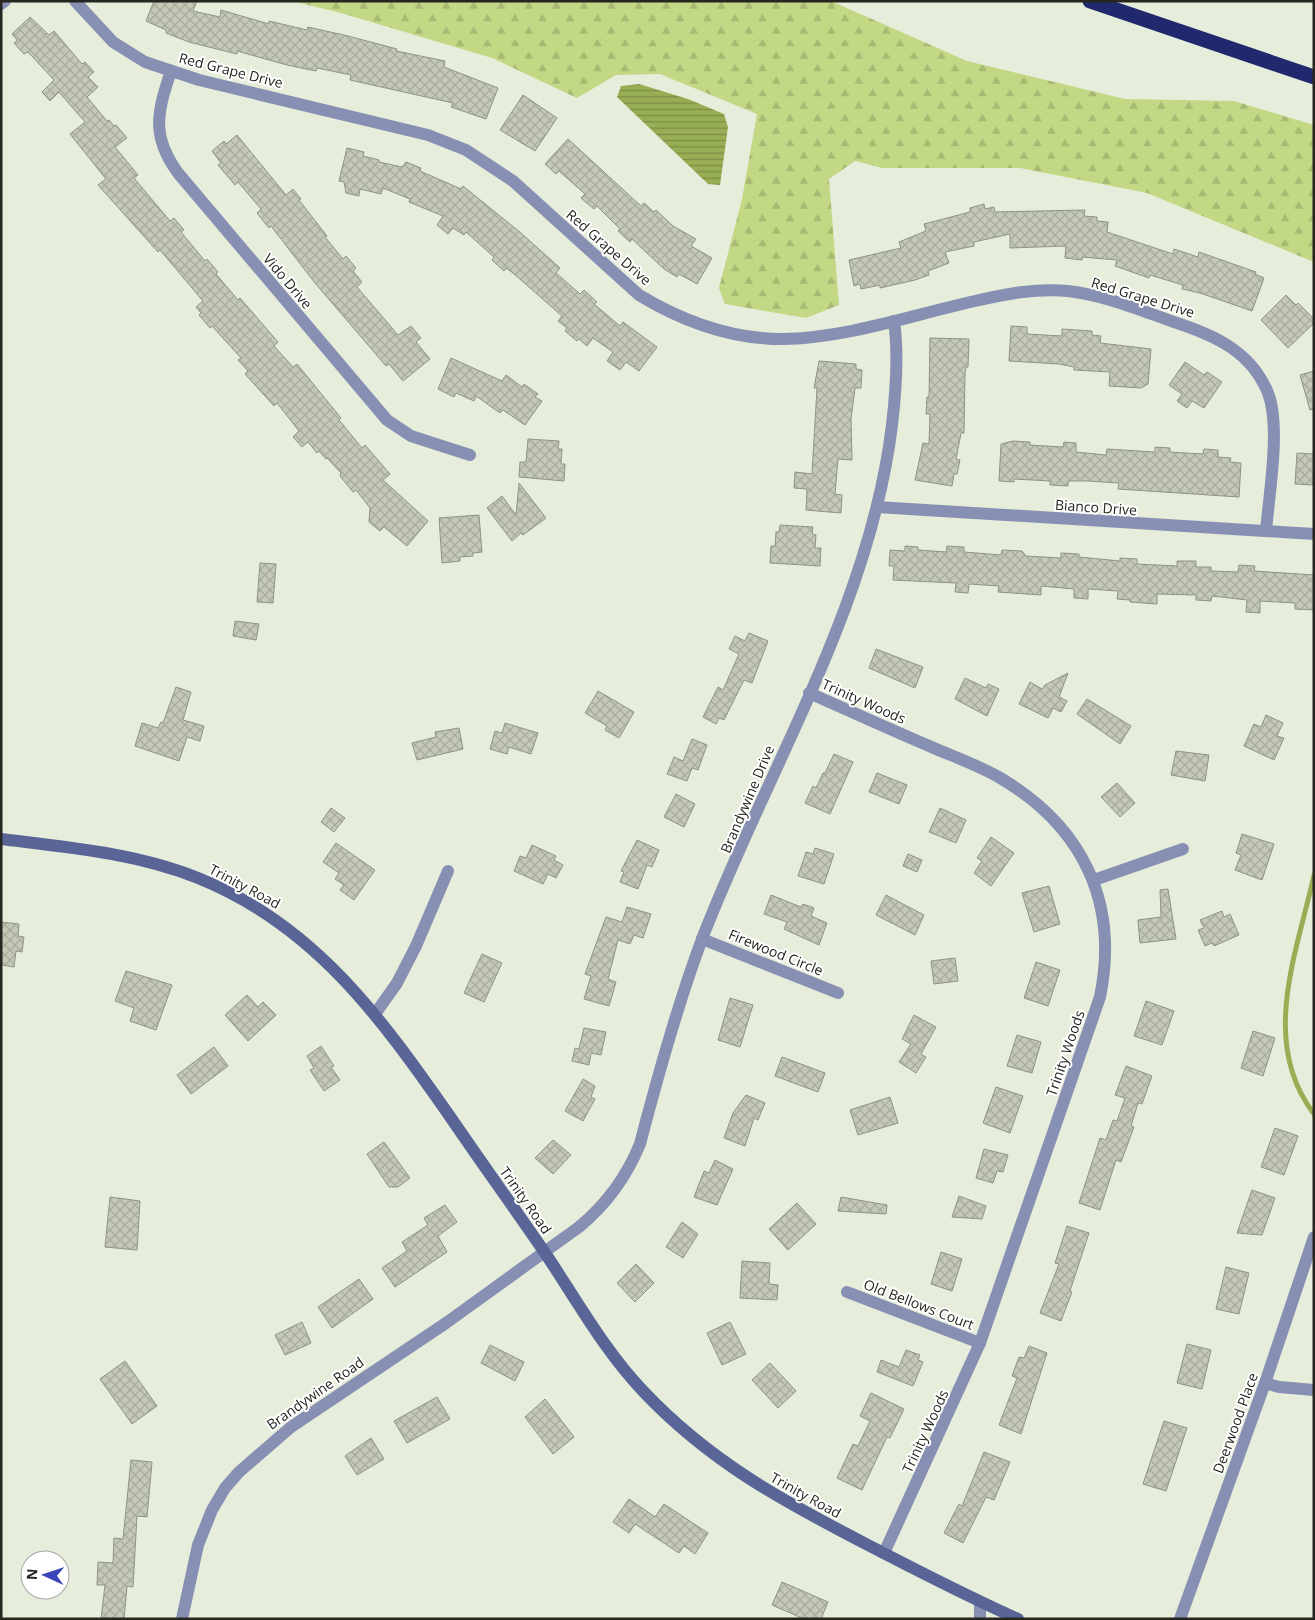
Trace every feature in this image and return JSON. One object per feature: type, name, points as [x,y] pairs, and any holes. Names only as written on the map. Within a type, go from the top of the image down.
[{"type":"highway","points":[[1090,1],[1314,76]]},
{"type":"main road","name":"Trinity Road","points":[[1,839],[123,857],[197,877],[262,910],[321,955],[375,1014],[544,1252],[586,1318],[629,1375],[689,1436],[752,1482],[884,1553],[980,1602],[1018,1619]]},
{"type":"street","points":[[1,4],[5,1]]},
{"type":"street","name":"Red Grape Drive","points":[[74,1],[113,42],[145,62],[171,71],[428,135],[466,150],[498,170],[518,186],[613,274],[639,295],[658,306],[706,327],[753,337],[781,339],[828,334],[894,321],[1014,293],[1068,291],[1108,300],[1189,327],[1226,342],[1253,366],[1268,395],[1274,428],[1266,531]]},
{"type":"street","name":"Vido Drive","points":[[171,71],[160,110],[159,130],[166,156],[178,173],[387,420],[410,436],[470,456]]},
{"type":"street","name":"Brandywine Drive","points":[[544,1252],[599,1211],[612,1195],[640,1144],[673,1025],[702,939],[840,622],[877,507],[890,441],[895,396],[896,336],[894,321]]},
{"type":"street","name":"Bianco Drive","points":[[877,507],[1314,534]]},
{"type":"street","name":"Trinity Woods","points":[[809,693],[1001,778],[1019,790],[1052,817],[1067,834],[1094,880],[1104,927],[1105,971],[1100,997],[1003,1284],[980,1343],[884,1553]]},
{"type":"street","points":[[1094,880],[1183,849]]},
{"type":"street","points":[[375,1014],[397,983],[416,946],[448,871]]},
{"type":"street","name":"Firewood Circle","points":[[702,939],[838,992]]},
{"type":"street","name":"Deerwood Place","points":[[1180,1619],[1265,1383],[1314,1237]]},
{"type":"street","name":"Brandywine Road","points":[[182,1619],[188,1580],[198,1545],[212,1510],[225,1488],[239,1472],[298,1422],[446,1323],[544,1252]]},
{"type":"street","name":"Old Bellows Court","points":[[847,1292],[980,1343]]},
{"type":"street","points":[[1265,1383],[1279,1387],[1314,1390]]},
{"type":"street","points":[[980,1602],[980,1619]]},
{"type":"green space","points":[[292,1],[831,1],[967,61],[1125,99],[1234,101],[1314,125],[1314,262],[1147,193],[1020,168],[882,168],[855,161],[829,179],[839,305],[806,318],[725,304],[719,288],[742,199],[757,114],[660,74],[616,75],[577,98],[492,58],[341,13]]},
{"type":"shaded area","points":[[639,84],[688,99],[724,114],[728,127],[720,185],[708,184],[617,97],[621,86]]},
{"type":"building","points":[[154,1],[197,1],[193,11],[220,17],[221,10],[269,24],[269,21],[307,30],[308,27],[348,36],[397,49],[396,51],[445,61],[444,67],[498,88],[486,119],[451,107],[453,103],[350,80],[351,75],[317,68],[316,71],[237,51],[237,54],[189,42],[166,33],[166,30],[146,21]]},
{"type":"building","points":[[30,17],[49,35],[54,31],[82,64],[85,62],[94,72],[88,77],[98,87],[87,97],[107,121],[109,120],[114,126],[116,125],[127,138],[115,147],[138,175],[134,178],[170,221],[174,218],[184,230],[181,232],[205,261],[207,259],[218,272],[216,274],[238,300],[240,298],[278,342],[274,346],[293,367],[297,364],[341,418],[339,420],[362,448],[365,445],[390,474],[383,480],[428,521],[407,546],[384,527],[380,531],[369,522],[370,508],[356,490],[353,492],[340,476],[341,473],[319,451],[317,453],[308,442],[302,447],[293,437],[299,431],[277,403],[274,406],[245,374],[248,371],[238,360],[241,358],[212,326],[210,328],[199,315],[201,313],[196,307],[203,301],[160,250],[158,252],[98,185],[106,179],[70,134],[85,122],[59,92],[50,101],[42,92],[54,80],[28,52],[24,54],[14,43],[17,40],[12,34]]},
{"type":"building","points":[[523,95],[557,118],[535,151],[500,130]]},
{"type":"building","points":[[237,135],[286,195],[293,189],[301,199],[299,200],[327,236],[325,237],[343,259],[346,256],[356,268],[353,271],[362,282],[357,287],[398,335],[411,326],[421,338],[416,342],[430,359],[403,381],[389,364],[386,366],[315,283],[271,226],[269,228],[257,213],[261,209],[238,182],[235,185],[218,165],[221,163],[212,151],[224,141],[226,144]]},
{"type":"building","points":[[568,139],[641,206],[644,203],[654,212],[656,210],[673,226],[696,239],[691,246],[712,258],[697,284],[679,274],[677,277],[664,269],[632,239],[630,242],[618,231],[620,229],[597,206],[594,209],[581,198],[585,194],[559,171],[556,174],[545,164]]},
{"type":"building","points":[[347,148],[364,152],[363,156],[379,160],[379,162],[402,167],[406,162],[421,168],[420,171],[461,189],[463,186],[521,233],[560,268],[556,273],[580,294],[584,290],[597,302],[594,304],[620,326],[623,322],[657,347],[639,371],[626,362],[620,370],[607,361],[613,352],[593,338],[587,346],[579,339],[577,341],[565,331],[567,328],[558,321],[562,316],[513,273],[506,268],[504,271],[492,260],[494,257],[466,232],[464,235],[453,228],[448,234],[437,225],[443,216],[409,202],[410,199],[383,188],[381,194],[360,189],[359,196],[346,193],[344,182],[339,181]]},
{"type":"building","points":[[984,204],[985,209],[994,207],[995,212],[1085,210],[1084,216],[1097,217],[1097,221],[1108,222],[1107,232],[1173,254],[1174,249],[1198,257],[1199,252],[1256,272],[1255,274],[1264,278],[1252,311],[1200,293],[1182,289],[1183,285],[1150,275],[1149,278],[1115,266],[1117,260],[1082,257],[1082,260],[1065,258],[1066,246],[1010,248],[1010,234],[974,242],[974,246],[945,252],[949,263],[928,271],[929,275],[915,280],[880,288],[880,285],[861,289],[860,284],[854,286],[849,260],[901,248],[899,242],[926,231],[924,224],[970,212],[970,208]]},
{"type":"building","points":[[1286,295],[1296,305],[1298,303],[1314,319],[1314,323],[1288,348],[1261,320]]},
{"type":"building","points":[[1011,326],[1027,327],[1027,334],[1062,336],[1062,329],[1092,331],[1092,335],[1101,336],[1100,343],[1151,349],[1148,384],[1141,388],[1109,386],[1110,372],[1074,370],[1074,367],[1059,364],[1009,361]]},
{"type":"building","points":[[930,338],[969,339],[968,367],[966,367],[965,374],[964,433],[961,433],[956,459],[960,460],[957,474],[954,474],[952,486],[915,480],[923,443],[929,444],[930,414],[926,414],[927,397],[929,397]]},
{"type":"building","points":[[451,358],[502,381],[506,375],[522,387],[524,384],[538,394],[535,397],[542,401],[525,425],[503,410],[500,413],[476,396],[474,401],[456,393],[454,397],[438,389]]},
{"type":"building","points":[[819,361],[856,364],[856,369],[862,370],[861,388],[855,388],[851,419],[852,460],[838,459],[835,494],[842,495],[841,513],[806,510],[807,489],[794,488],[795,472],[812,474],[817,388],[814,388]]},
{"type":"building","points":[[1185,362],[1204,375],[1207,372],[1222,382],[1204,408],[1192,401],[1187,408],[1177,401],[1182,394],[1169,385]]},
{"type":"building","points":[[1314,371],[1314,409],[1310,410],[1300,375]]},
{"type":"building","points":[[528,439],[559,441],[558,449],[562,449],[561,464],[565,464],[564,481],[519,477],[520,462],[526,462]]},
{"type":"building","points":[[1013,441],[1030,442],[1030,445],[1063,447],[1064,442],[1076,443],[1076,452],[1106,455],[1107,449],[1155,452],[1155,447],[1170,448],[1170,452],[1203,454],[1204,449],[1218,450],[1218,457],[1231,458],[1230,462],[1241,463],[1239,497],[1118,489],[1119,483],[1068,481],[1068,486],[1050,485],[1050,481],[1014,479],[1014,482],[999,481],[1001,444]]},
{"type":"building","points":[[1297,453],[1314,454],[1313,485],[1295,484]]},
{"type":"building","points":[[519,483],[546,518],[523,535],[521,533],[512,541],[487,508],[502,496],[516,515]]},
{"type":"building","points":[[479,515],[482,552],[473,553],[473,556],[460,557],[460,561],[442,563],[439,518]]},
{"type":"building","points":[[780,525],[813,527],[812,534],[816,535],[815,548],[821,548],[820,566],[770,563],[771,546],[775,546],[776,532],[779,532]]},
{"type":"building","points":[[905,546],[918,547],[918,550],[946,552],[947,546],[964,547],[964,552],[1001,555],[1002,550],[1022,551],[1026,556],[1061,558],[1061,553],[1079,554],[1079,557],[1120,561],[1120,558],[1137,559],[1137,564],[1177,566],[1177,561],[1196,561],[1196,567],[1211,567],[1211,571],[1238,572],[1239,565],[1255,566],[1254,571],[1314,575],[1314,610],[1295,609],[1295,603],[1260,601],[1260,613],[1246,612],[1247,600],[1212,596],[1211,601],[1196,600],[1196,595],[1157,594],[1157,604],[1130,602],[1130,600],[1117,599],[1118,591],[1088,589],[1088,599],[1074,598],[1074,589],[1041,586],[1041,595],[998,592],[999,586],[969,584],[968,593],[955,592],[956,583],[893,580],[894,566],[889,566],[890,550],[905,551]]},
{"type":"building","points":[[260,563],[276,564],[273,603],[257,602]]},
{"type":"building","points":[[235,621],[259,624],[256,640],[233,636]]},
{"type":"building","points":[[749,633],[768,641],[752,683],[744,680],[724,720],[719,718],[716,724],[703,717],[718,687],[723,690],[739,654],[729,649],[735,636],[745,641]]},
{"type":"building","points":[[876,649],[923,667],[915,688],[869,668]]},
{"type":"building","points":[[1068,673],[1059,697],[1067,701],[1061,712],[1053,708],[1048,718],[1019,704],[1030,682],[1042,689],[1045,685]]},
{"type":"building","points":[[965,678],[986,688],[988,684],[999,689],[987,716],[955,699]]},
{"type":"building","points":[[176,687],[191,692],[183,720],[204,726],[200,741],[187,737],[179,761],[135,746],[142,723],[158,728],[161,722],[163,723]]},
{"type":"building","points":[[598,691],[634,712],[619,738],[605,730],[607,726],[585,713]]},
{"type":"building","points":[[1087,699],[1131,726],[1120,744],[1077,714]]},
{"type":"building","points":[[1266,715],[1283,723],[1277,736],[1284,738],[1274,760],[1244,746],[1254,724],[1261,727]]},
{"type":"building","points":[[505,723],[538,733],[531,754],[509,747],[507,754],[490,749],[495,731],[502,733]]},
{"type":"building","points":[[459,728],[463,749],[417,760],[412,743],[436,737],[435,732]]},
{"type":"building","points":[[692,739],[707,745],[698,770],[692,768],[687,781],[667,774],[674,757],[683,761]]},
{"type":"building","points":[[1176,751],[1209,755],[1205,781],[1171,775]]},
{"type":"building","points":[[834,754],[853,762],[830,814],[805,803],[813,786],[816,788],[823,773],[825,773]]},
{"type":"building","points":[[877,773],[907,785],[899,804],[869,792]]},
{"type":"building","points":[[1117,783],[1135,803],[1120,817],[1101,797]]},
{"type":"building","points":[[676,794],[695,804],[684,827],[664,817]]},
{"type":"building","points":[[331,808],[345,818],[334,832],[321,822]]},
{"type":"building","points":[[940,808],[966,820],[956,843],[929,832]]},
{"type":"building","points":[[1242,834],[1274,844],[1262,880],[1235,870],[1241,855],[1236,853]]},
{"type":"building","points":[[991,837],[1014,853],[991,886],[974,873],[982,861],[977,858]]},
{"type":"building","points":[[637,840],[659,850],[652,867],[647,865],[638,889],[620,882],[624,872],[621,871]]},
{"type":"building","points":[[336,843],[375,870],[354,900],[340,890],[344,885],[335,879],[339,873],[323,862]]},
{"type":"building","points":[[532,845],[556,856],[554,860],[563,865],[556,878],[548,874],[543,884],[514,871],[520,856],[526,858]]},
{"type":"building","points":[[815,848],[834,854],[824,884],[798,876],[806,852],[813,854]]},
{"type":"building","points":[[908,854],[922,860],[917,872],[903,866]]},
{"type":"building","points":[[1049,886],[1060,924],[1034,932],[1022,893]]},
{"type":"building","points":[[1168,889],[1176,939],[1140,943],[1138,920],[1161,917],[1160,890]]},
{"type":"building","points":[[771,895],[801,907],[803,904],[814,908],[811,916],[827,923],[819,945],[784,929],[787,922],[764,914]]},
{"type":"building","points":[[886,895],[924,915],[915,935],[876,915]]},
{"type":"building","points":[[627,907],[651,914],[643,938],[634,935],[630,944],[618,940],[608,979],[616,982],[609,1006],[584,999],[591,976],[585,974],[606,917],[622,922]]},
{"type":"building","points":[[1222,911],[1224,917],[1230,914],[1239,935],[1214,946],[1212,943],[1205,946],[1198,930],[1204,928],[1200,920]]},
{"type":"building","points":[[1,922],[19,924],[18,936],[24,937],[22,952],[16,951],[14,967],[1,965]]},
{"type":"building","points":[[482,954],[502,963],[484,1002],[464,993]]},
{"type":"building","points":[[955,958],[958,981],[934,984],[931,961]]},
{"type":"building","points":[[1036,962],[1060,970],[1048,1006],[1024,998]]},
{"type":"building","points":[[126,971],[172,985],[156,1030],[130,1021],[134,1008],[115,1001]]},
{"type":"building","points":[[247,995],[258,1007],[263,1002],[276,1015],[248,1041],[225,1015]]},
{"type":"building","points":[[730,998],[753,1005],[740,1047],[718,1040]]},
{"type":"building","points":[[1146,1001],[1174,1011],[1162,1045],[1134,1036]]},
{"type":"building","points":[[914,1015],[936,1027],[921,1054],[926,1057],[916,1073],[899,1062],[911,1044],[902,1039]]},
{"type":"building","points":[[584,1028],[606,1032],[601,1055],[591,1053],[589,1065],[572,1061],[575,1048],[579,1049]]},
{"type":"building","points":[[1253,1031],[1275,1038],[1263,1076],[1241,1068]]},
{"type":"building","points":[[1017,1035],[1041,1042],[1032,1073],[1007,1066]]},
{"type":"building","points":[[321,1046],[334,1066],[331,1067],[340,1080],[324,1091],[310,1070],[314,1068],[307,1056]]},
{"type":"building","points":[[214,1047],[228,1066],[191,1094],[177,1075]]},
{"type":"building","points":[[782,1057],[825,1073],[818,1092],[775,1076]]},
{"type":"building","points":[[1126,1066],[1152,1076],[1142,1104],[1138,1103],[1131,1126],[1134,1127],[1121,1162],[1116,1160],[1100,1210],[1079,1203],[1100,1138],[1106,1140],[1113,1120],[1117,1121],[1125,1098],[1115,1095]]},
{"type":"building","points":[[583,1079],[595,1086],[591,1097],[595,1099],[583,1121],[565,1111]]},
{"type":"building","points":[[996,1087],[1023,1096],[1010,1133],[983,1123]]},
{"type":"building","points":[[746,1095],[765,1103],[758,1120],[754,1118],[745,1146],[724,1138],[733,1113]]},
{"type":"building","points":[[890,1097],[898,1123],[858,1135],[850,1110]]},
{"type":"building","points":[[1275,1128],[1298,1136],[1284,1175],[1261,1167]]},
{"type":"building","points":[[553,1140],[571,1155],[553,1174],[535,1158]]},
{"type":"building","points":[[384,1142],[410,1178],[398,1187],[389,1187],[367,1154]]},
{"type":"building","points":[[984,1149],[1008,1155],[1003,1172],[997,1171],[993,1183],[976,1178]]},
{"type":"building","points":[[715,1160],[733,1169],[717,1205],[694,1197],[704,1171],[709,1173]]},
{"type":"building","points":[[1252,1190],[1275,1198],[1262,1235],[1237,1233]]},
{"type":"building","points":[[959,1196],[986,1206],[982,1219],[952,1217]]},
{"type":"building","points":[[110,1197],[140,1201],[137,1250],[105,1247]]},
{"type":"building","points":[[841,1197],[887,1205],[886,1214],[838,1211]]},
{"type":"building","points":[[797,1203],[816,1224],[788,1250],[769,1229]]},
{"type":"building","points":[[445,1205],[457,1222],[438,1236],[447,1252],[395,1287],[382,1268],[407,1251],[402,1242],[428,1225],[424,1218]]},
{"type":"building","points":[[682,1222],[698,1234],[683,1258],[666,1247]]},
{"type":"building","points":[[1067,1226],[1089,1233],[1070,1291],[1072,1292],[1061,1321],[1040,1313],[1059,1264],[1055,1263]]},
{"type":"building","points":[[941,1252],[962,1259],[952,1291],[931,1284]]},
{"type":"building","points":[[742,1261],[770,1263],[769,1284],[778,1285],[777,1300],[740,1298]]},
{"type":"building","points":[[636,1264],[654,1283],[635,1302],[617,1283]]},
{"type":"building","points":[[1226,1267],[1249,1273],[1239,1314],[1216,1309]]},
{"type":"building","points":[[359,1279],[373,1299],[332,1328],[318,1307]]},
{"type":"building","points":[[302,1322],[311,1343],[285,1355],[275,1335]]},
{"type":"building","points":[[730,1322],[746,1354],[722,1365],[707,1333]]},
{"type":"building","points":[[1187,1344],[1211,1350],[1202,1389],[1177,1383]]},
{"type":"building","points":[[490,1345],[524,1362],[515,1381],[481,1363]]},
{"type":"building","points":[[1029,1346],[1047,1353],[1021,1434],[999,1425],[1017,1378],[1012,1376],[1019,1357],[1024,1358]]},
{"type":"building","points":[[906,1350],[920,1355],[918,1360],[923,1362],[913,1386],[877,1372],[881,1360],[899,1367]]},
{"type":"building","points":[[125,1361],[157,1406],[132,1424],[100,1379]]},
{"type":"building","points":[[770,1363],[796,1391],[778,1408],[752,1380]]},
{"type":"building","points":[[871,1393],[904,1409],[890,1438],[887,1437],[862,1490],[837,1478],[853,1444],[858,1446],[870,1421],[860,1416]]},
{"type":"building","points":[[437,1397],[450,1419],[407,1443],[394,1421]]},
{"type":"building","points":[[545,1399],[574,1437],[553,1454],[525,1417]]},
{"type":"building","points":[[1164,1421],[1187,1428],[1166,1491],[1143,1484]]},
{"type":"building","points":[[371,1438],[384,1459],[357,1475],[345,1456]]},
{"type":"building","points":[[984,1452],[1010,1462],[994,1500],[986,1497],[963,1543],[944,1533],[959,1504],[962,1506]]},
{"type":"building","points":[[131,1460],[152,1462],[147,1517],[137,1516],[133,1587],[127,1586],[124,1619],[101,1619],[105,1585],[97,1585],[98,1562],[113,1563],[114,1538],[123,1539]]},
{"type":"building","points":[[629,1499],[655,1517],[664,1504],[708,1533],[695,1554],[684,1546],[679,1553],[635,1524],[629,1533],[613,1522]]},
{"type":"building","points":[[782,1582],[828,1602],[821,1619],[804,1619],[772,1605]]},
{"type":"waterway","points":[[1314,875],[1292,966],[1285,1027],[1288,1057],[1298,1086],[1314,1114]]}]
